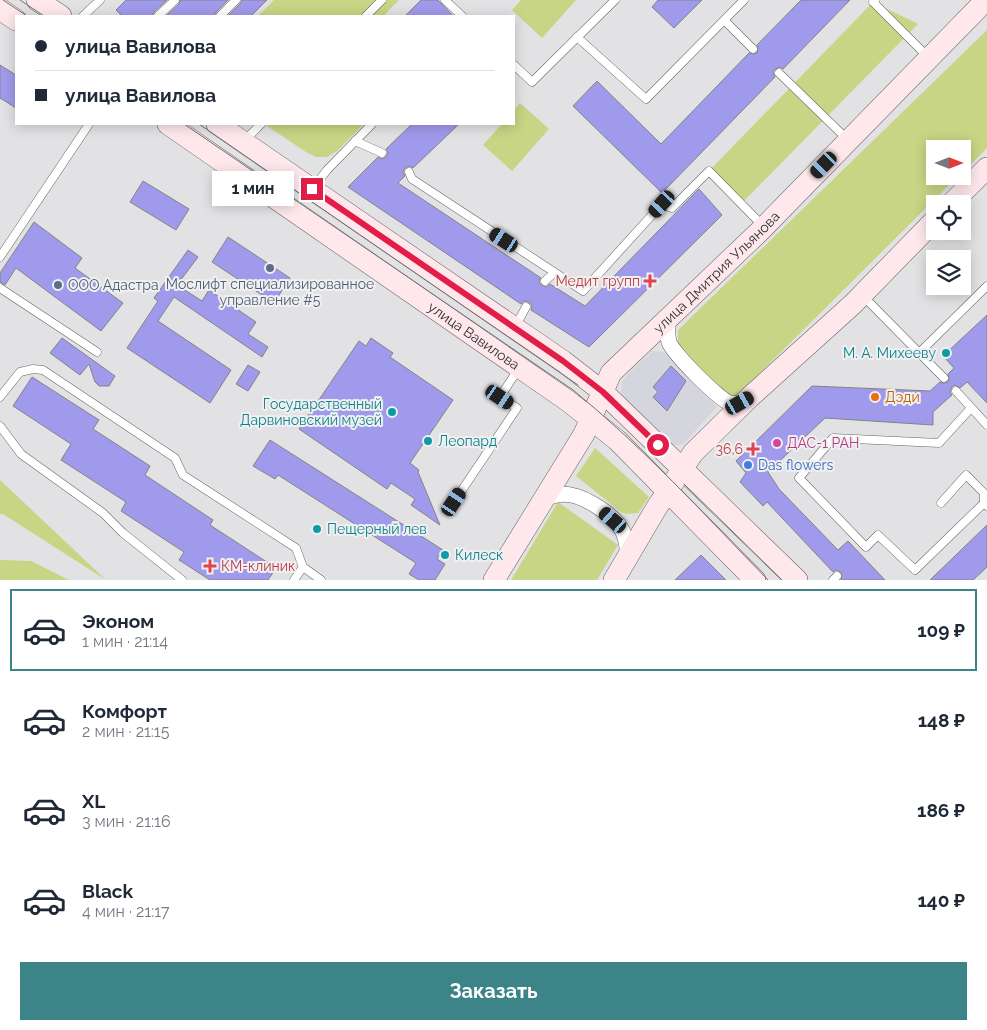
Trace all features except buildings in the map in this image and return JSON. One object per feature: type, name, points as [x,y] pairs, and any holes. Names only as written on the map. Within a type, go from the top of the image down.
[{"type":"main road","points":[[38,0],[60,15]]},
{"type":"main road","name":"улица Дмитрия Ульянова","points":[[494,580],[584,434],[611,373],[764,227],[986,0]]},
{"type":"main road","points":[[0,9],[15,19]]},
{"type":"main road","name":"улица Вавилова","points":[[169,125],[591,418],[617,440],[756,580]]},
{"type":"main road","name":"улица Вавилова","points":[[218,125],[563,361],[603,392],[797,580]]},
{"type":"main road","points":[[961,195],[987,168]]},
{"type":"main road","points":[[614,580],[693,453],[750,397],[862,295],[926,229]]},
{"type":"street","points":[[668,318],[668,334],[671,347],[713,393],[730,403],[740,403],[750,397]]},
{"type":"street","points":[[543,498],[570,494],[584,499],[601,509],[622,530],[627,542],[628,558]]},
{"type":"lane","points":[[84,15],[100,0]]},
{"type":"lane","points":[[159,15],[175,0]]},
{"type":"lane","points":[[221,15],[236,0]]},
{"type":"lane","points":[[367,15],[382,0]]},
{"type":"lane","points":[[445,0],[461,15]]},
{"type":"lane","points":[[515,66],[532,82],[615,0]]},
{"type":"lane","points":[[577,37],[646,98],[744,0]]},
{"type":"lane","points":[[875,0],[872,2],[929,58]]},
{"type":"lane","points":[[725,21],[754,49]]},
{"type":"lane","points":[[779,73],[848,140]]},
{"type":"lane","points":[[0,257],[88,125]]},
{"type":"lane","points":[[244,142],[260,125]]},
{"type":"lane","points":[[312,189],[327,170],[371,125]]},
{"type":"lane","points":[[355,141],[382,153]]},
{"type":"lane","points":[[409,172],[412,179],[584,291],[662,204],[672,208],[708,171],[764,227]]},
{"type":"lane","points":[[545,280],[554,272]]},
{"type":"lane","points":[[919,353],[987,286]]},
{"type":"lane","points":[[0,288],[97,352]]},
{"type":"lane","points":[[862,295],[944,378]]},
{"type":"lane","points":[[514,328],[526,307]]},
{"type":"lane","points":[[454,502],[517,408],[500,397],[520,367]]},
{"type":"lane","points":[[0,397],[20,372],[33,369],[42,370],[175,458],[183,475],[296,548],[303,567],[321,580]]},
{"type":"lane","points":[[956,391],[987,425]]},
{"type":"lane","points":[[866,547],[799,478],[833,438],[939,443],[971,408]]},
{"type":"lane","points":[[0,426],[21,454],[103,513],[123,533],[182,580]]},
{"type":"lane","points":[[859,553],[878,535],[914,570],[986,504],[984,493],[966,475],[941,504]]},
{"type":"lane","points":[[294,580],[303,567]]},
{"type":"shaded area","points":[[652,351],[664,352],[669,356],[695,386],[717,407],[683,444],[669,445],[621,395],[622,382]]},
{"type":"green space","points":[[274,0],[399,0],[385,15],[259,15]]},
{"type":"green space","points":[[521,0],[576,0],[542,38],[512,10]]},
{"type":"green space","points":[[873,2],[918,24],[741,204],[709,171]]},
{"type":"green space","points":[[987,30],[987,148],[971,164],[971,140],[926,140],[926,185],[949,185],[939,195],[926,195],[926,208],[737,396],[724,393],[678,345],[678,330]]},
{"type":"green space","points":[[520,103],[549,129],[512,171],[483,145],[501,125],[515,125],[515,110]]},
{"type":"green space","points":[[266,125],[363,125],[337,151],[327,157],[316,157]]},
{"type":"green space","points":[[595,448],[649,497],[638,513],[626,514],[621,512],[576,476]]},
{"type":"green space","points":[[0,480],[106,580],[3,514],[0,514]]},
{"type":"green space","points":[[558,502],[618,545],[597,580],[511,580]]},
{"type":"green space","points":[[0,560],[31,561],[69,580],[0,580]]},
{"type":"tram line","points":[[3,0],[26,15]]},
{"type":"tram line","points":[[20,0],[42,15]]},
{"type":"tram line","points":[[185,125],[573,390],[649,458],[768,580]]},
{"type":"tram line","points":[[200,125],[578,385]]},
{"type":"tram line","points":[[684,484],[782,580]]},
{"type":"place","name":"Мослифт специализированное управление #5","points":[[270,268]]},
{"type":"place","name":"Медит групп","points":[[650,281]]},
{"type":"place","name":"ООО Адастра","points":[[58,285]]},
{"type":"place","name":"М. А. Михееву","points":[[946,353]]},
{"type":"place","name":"Дэди","points":[[875,397]]},
{"type":"place","name":"Государственный Дарвиновский музей","points":[[392,412]]},
{"type":"place","name":"Леопард","points":[[428,441]]},
{"type":"place","name":"ДАС-1 РАН","points":[[777,443]]},
{"type":"place","name":"36,6","points":[[753,449]]},
{"type":"place","name":"Das flowers","points":[[748,465]]},
{"type":"place","name":"Пещерный лев","points":[[317,529]]},
{"type":"place","name":"Килеск","points":[[445,555]]},
{"type":"place","name":"КМ-клиник","points":[[210,566]]},
{"type":"route","points":[[312,189],[563,361],[603,392],[658,445]]}]
